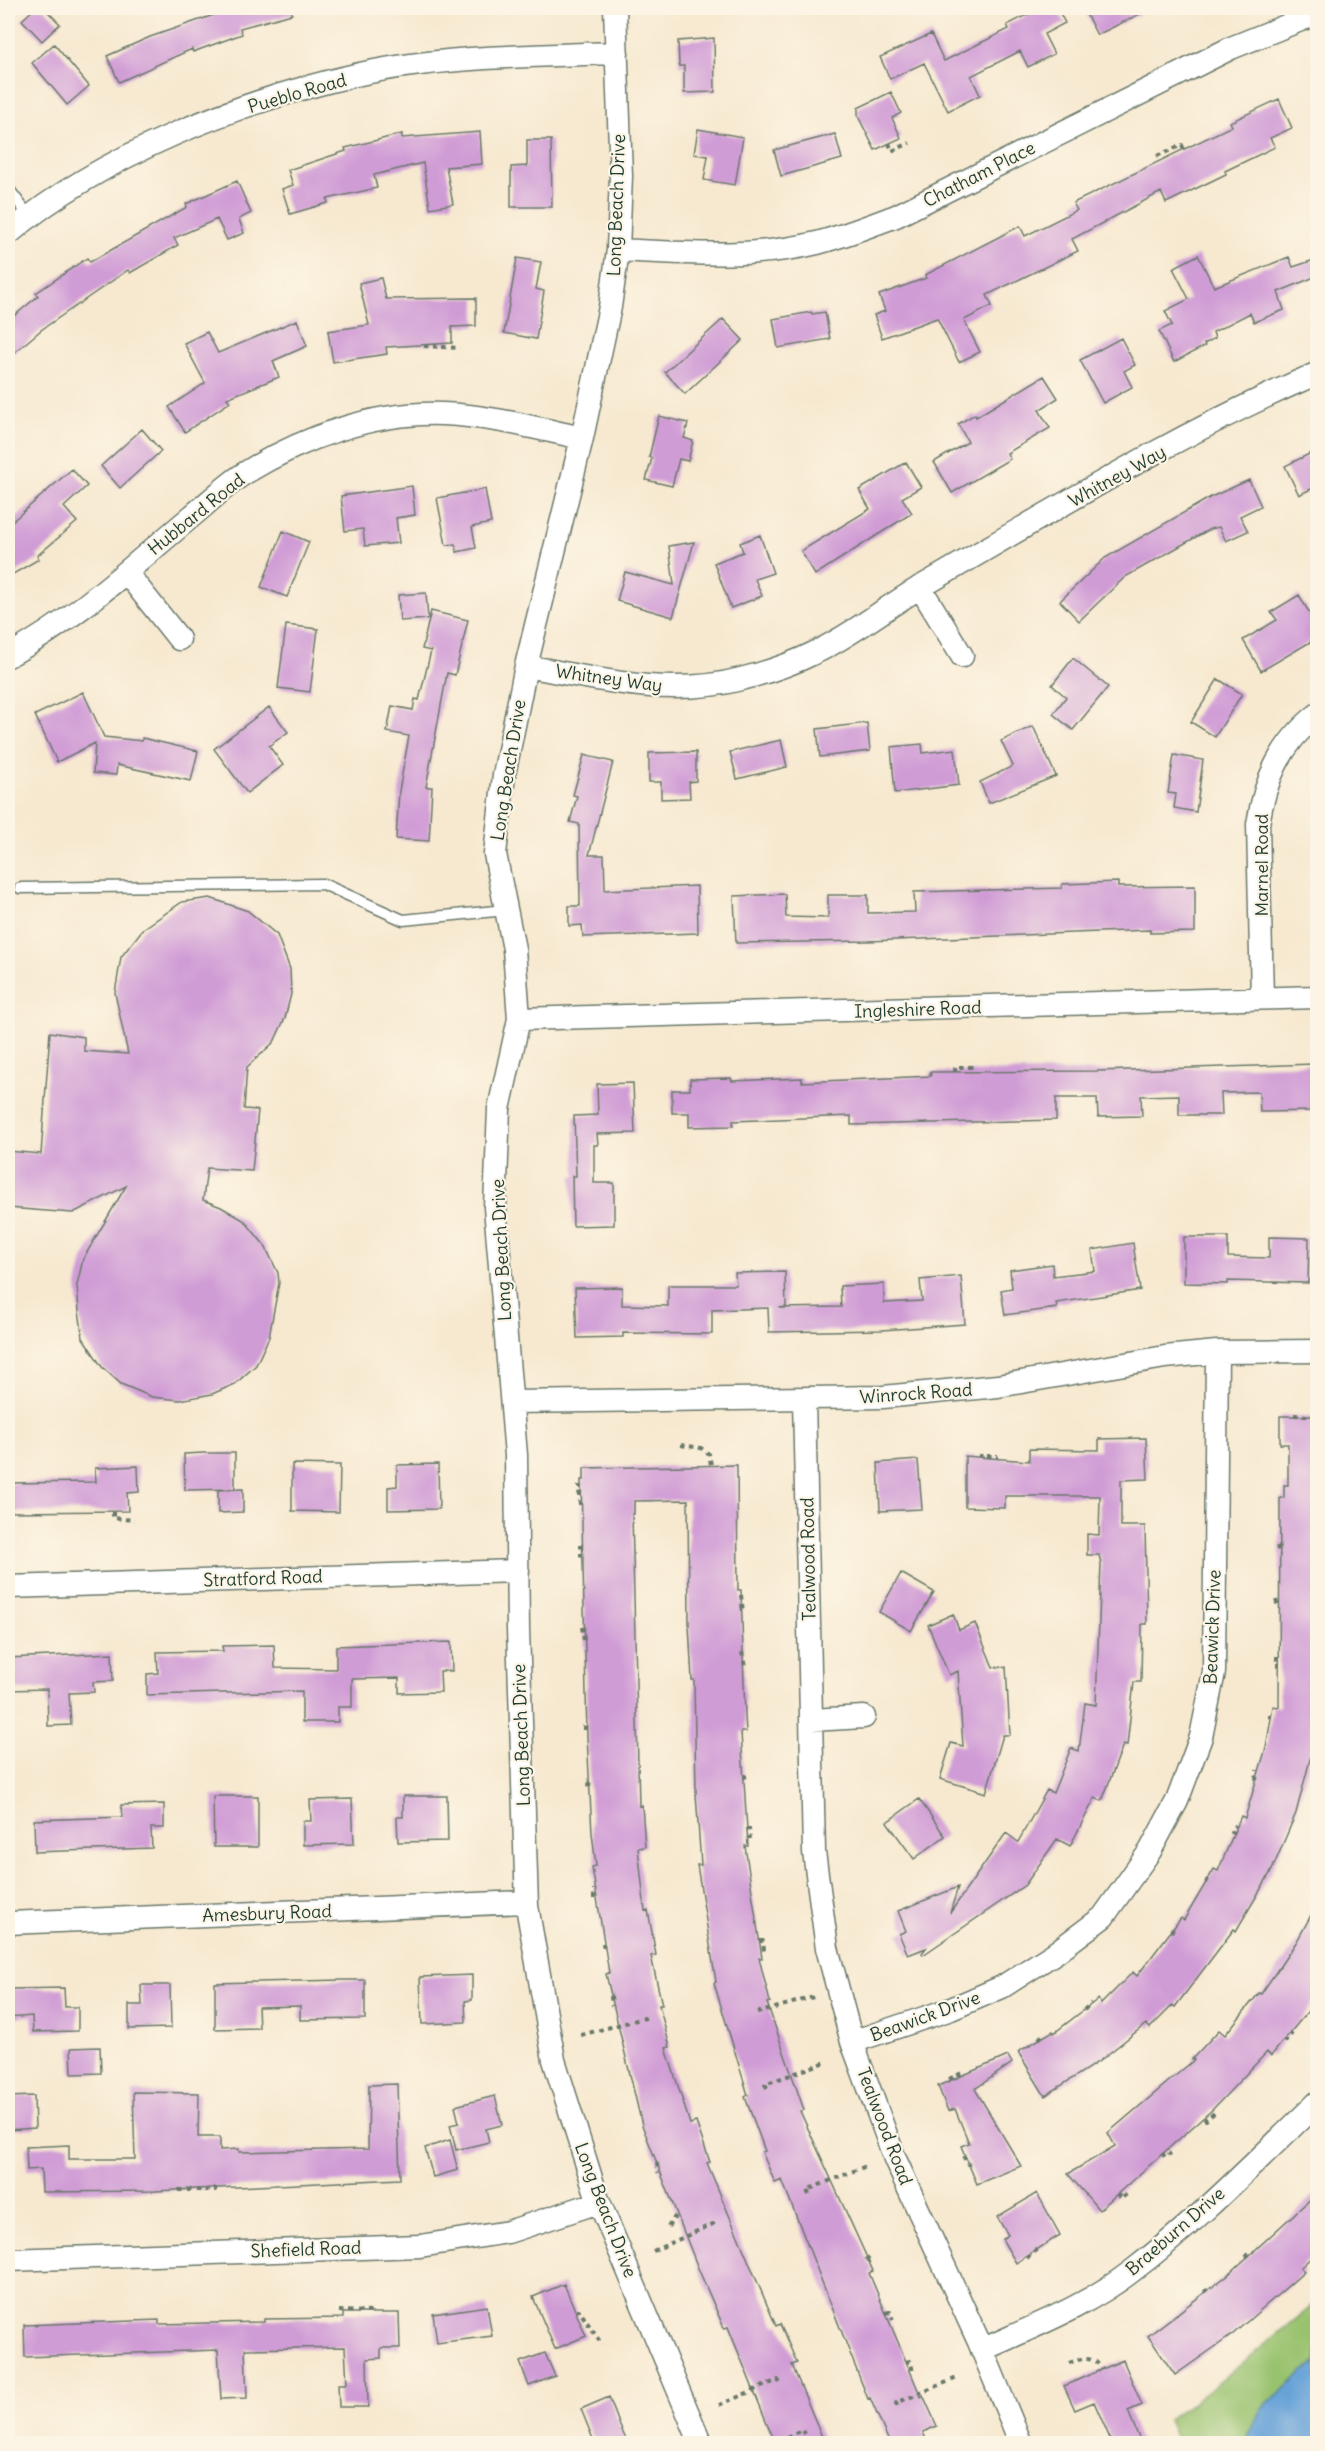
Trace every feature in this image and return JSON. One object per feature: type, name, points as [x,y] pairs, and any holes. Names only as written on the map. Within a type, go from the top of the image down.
[{"type":"street","name":"Long Beach Drive","points":[[615,8],[621,176],[618,250],[610,307],[582,438],[526,666],[504,775],[495,854],[514,949],[519,1019],[499,1109],[495,1207],[516,1455],[526,1902],[554,2060],[599,2202],[700,2444]]},
{"type":"street","name":"Chatham Place","points":[[618,250],[734,254],[783,249],[854,232],[905,211],[1231,48],[1317,13]]},
{"type":"street","name":"Pueblo Road","points":[[8,234],[29,216],[160,140],[253,104],[361,74],[480,58],[617,53]]},
{"type":"street","name":"Whitney Way","points":[[526,666],[650,687],[688,687],[741,680],[815,653],[920,587],[1250,403],[1317,373]]},
{"type":"street","name":"Hubbard Road","points":[[8,656],[54,630],[244,474],[321,435],[396,416],[441,414],[501,422],[582,438]]},
{"type":"street","points":[[126,572],[179,639]]},
{"type":"street","points":[[920,587],[962,656]]},
{"type":"street","name":"Marnel Road","points":[[1262,998],[1258,824],[1261,806],[1272,770],[1282,752],[1293,735],[1317,714]]},
{"type":"street","name":"Ingleshire Road","points":[[519,1019],[1317,998]]},
{"type":"street","name":"Winrock Road","points":[[512,1402],[804,1399],[955,1391],[1010,1384],[1111,1364],[1216,1352],[1317,1351]]},
{"type":"street","name":"Beawick Drive","points":[[852,2042],[951,2010],[1002,1987],[1055,1953],[1103,1917],[1150,1851],[1177,1801],[1201,1737],[1214,1672],[1216,1352]]},
{"type":"street","name":"Tealwood Road","points":[[804,1399],[814,1852],[827,1948],[852,2042],[895,2159],[982,2350],[1021,2444]]},
{"type":"street","name":"Stratford Road","points":[[8,1587],[518,1571]]},
{"type":"street","points":[[811,1720],[864,1717]]},
{"type":"street","name":"Amesbury Road","points":[[8,1923],[526,1902]]},
{"type":"street","name":"Braeburn Drive","points":[[982,2350],[1074,2307],[1130,2272],[1270,2148],[1317,2102]]},
{"type":"street","name":"Shefield Road","points":[[8,2260],[420,2246],[508,2232],[599,2202]]},
{"type":"lane","points":[[8,188],[29,216]]},
{"type":"lane","points":[[20,888],[323,884],[403,920],[506,910]]},
{"type":"path","points":[[889,143],[892,151],[910,142]]},
{"type":"path","points":[[1157,156],[1182,145],[1184,150]]},
{"type":"path","points":[[424,346],[460,348]]},
{"type":"path","points":[[956,1072],[955,1067],[973,1067]]},
{"type":"path","points":[[1294,1414],[1308,1416]]},
{"type":"path","points":[[681,1445],[701,1448],[709,1454],[711,1466]]},
{"type":"path","points":[[978,1456],[998,1456]]},
{"type":"path","points":[[580,1505],[579,1488],[581,1487]]},
{"type":"path","points":[[113,1512],[113,1518],[134,1520]]},
{"type":"path","points":[[581,1544],[581,1558],[584,1558]]},
{"type":"path","points":[[1278,1546],[1280,1555]]},
{"type":"path","points":[[741,1595],[743,1612]]},
{"type":"path","points":[[1276,1600],[1278,1607]]},
{"type":"path","points":[[582,1628],[584,1640]]},
{"type":"path","points":[[742,1652],[745,1667]]},
{"type":"path","points":[[1277,1656],[1277,1665],[1280,1665]]},
{"type":"path","points":[[1270,1714],[1270,1722]]},
{"type":"path","points":[[584,1730],[584,1722],[587,1722]]},
{"type":"path","points":[[1256,1780],[1257,1770]]},
{"type":"path","points":[[743,1776],[745,1776],[746,1784]]},
{"type":"path","points":[[589,1787],[590,1779]]},
{"type":"path","points":[[1234,1833],[1231,1832],[1235,1825]]},
{"type":"path","points":[[747,1830],[749,1829],[750,1839]]},
{"type":"path","points":[[1206,1883],[1209,1876]]},
{"type":"path","points":[[594,1889],[594,1899]]},
{"type":"path","points":[[1171,1932],[1175,1924]]},
{"type":"path","points":[[759,1941],[763,1941],[764,1951]]},
{"type":"path","points":[[603,1943],[604,1952]]},
{"type":"path","points":[[757,2013],[838,1990]]},
{"type":"path","points":[[611,1996],[612,2006]]},
{"type":"path","points":[[1084,2010],[1091,2003]]},
{"type":"path","points":[[581,2035],[644,2019],[645,2022]]},
{"type":"path","points":[[1039,2039],[1044,2033]]},
{"type":"path","points":[[1284,2040],[1286,2041],[1293,2033]]},
{"type":"path","points":[[767,2088],[765,2084],[826,2062]]},
{"type":"path","points":[[949,2079],[962,2073],[963,2075]]},
{"type":"path","points":[[1204,2118],[1206,2120],[1214,2113]]},
{"type":"path","points":[[1162,2153],[1165,2157],[1171,2153]]},
{"type":"path","points":[[963,2156],[969,2165]]},
{"type":"path","points":[[657,2163],[658,2173]]},
{"type":"path","points":[[809,2195],[807,2190],[866,2166]]},
{"type":"path","points":[[178,2190],[215,2190],[216,2187]]},
{"type":"path","points":[[1117,2194],[1121,2199],[1130,2192]]},
{"type":"path","points":[[668,2227],[676,2215]]},
{"type":"path","points":[[653,2251],[713,2223],[715,2228]]},
{"type":"path","points":[[1027,2258],[1038,2249]]},
{"type":"path","points":[[1246,2257],[1252,2251],[1254,2252]]},
{"type":"path","points":[[866,2257],[871,2263]]},
{"type":"path","points":[[1204,2292],[1212,2287]]},
{"type":"path","points":[[576,2311],[579,2310],[602,2345]]},
{"type":"path","points":[[339,2311],[373,2312]]},
{"type":"path","points":[[886,2313],[890,2312],[893,2320]]},
{"type":"path","points":[[1069,2363],[1081,2358],[1090,2358],[1099,2363],[1102,2370]]},
{"type":"path","points":[[906,2362],[910,2361],[913,2371]]},
{"type":"path","points":[[897,2406],[896,2403],[957,2378]]},
{"type":"path","points":[[718,2405],[778,2380],[781,2385]]},
{"type":"path","points":[[770,2444],[802,2430],[804,2434]]},
{"type":"green space","points":[[1317,2302],[1317,2443],[1178,2443],[1168,2420],[1212,2388]]},
{"type":"water","points":[[1317,2361],[1317,2443],[1245,2443],[1250,2430],[1265,2407],[1284,2387]]},
{"type":"building","points":[[35,8],[44,8],[60,24],[42,41],[22,20]]},
{"type":"building","points":[[234,8],[291,8],[292,14],[240,28],[242,34],[193,52],[192,49],[119,82],[107,56],[150,37]]},
{"type":"building","points":[[1041,8],[1057,8],[1065,23],[1044,34],[1054,54],[1028,67],[1020,51],[971,76],[980,95],[948,111],[924,63],[890,79],[880,57],[931,34],[944,61],[1009,29],[1007,25]]},
{"type":"building","points":[[1083,8],[1152,8],[1097,35]]},
{"type":"building","points":[[714,38],[715,92],[684,93],[684,66],[679,66],[678,41]]},
{"type":"building","points":[[54,44],[89,86],[67,105],[32,63]]},
{"type":"building","points":[[891,92],[901,113],[892,118],[901,138],[875,150],[858,116],[858,108]]},
{"type":"building","points":[[1279,99],[1292,128],[1270,138],[1275,147],[1166,203],[1161,192],[1072,239],[1078,251],[987,295],[992,306],[964,320],[980,352],[959,362],[937,318],[882,338],[874,315],[885,311],[879,295],[926,278],[925,275],[1020,226],[1025,236],[1077,210],[1073,203],[1232,126],[1230,122]]},
{"type":"building","points":[[698,129],[743,137],[735,185],[704,180],[708,156],[694,154]]},
{"type":"building","points":[[480,132],[482,164],[446,167],[453,204],[430,208],[423,163],[374,175],[377,188],[327,199],[328,203],[290,214],[282,189],[293,185],[288,170],[346,151],[345,148],[402,134],[402,138]]},
{"type":"building","points":[[835,134],[842,159],[781,176],[774,150]]},
{"type":"building","points":[[527,140],[551,140],[552,207],[511,207],[511,167],[527,166]]},
{"type":"building","points":[[237,181],[251,213],[239,219],[244,233],[227,240],[217,219],[174,238],[178,245],[130,273],[128,270],[41,330],[8,358],[8,321],[38,296],[36,293],[87,258],[90,262],[187,207],[186,204]]},
{"type":"building","points":[[1198,255],[1214,287],[1289,257],[1293,267],[1317,259],[1317,276],[1278,292],[1284,310],[1254,322],[1250,313],[1213,332],[1215,338],[1204,344],[1205,346],[1174,362],[1159,331],[1172,325],[1165,311],[1189,299],[1173,268]]},
{"type":"building","points":[[517,258],[541,262],[536,289],[544,291],[536,339],[504,333]]},
{"type":"building","points":[[381,278],[386,299],[476,298],[476,326],[452,327],[452,343],[386,347],[387,354],[333,362],[328,331],[369,325],[359,283]]},
{"type":"building","points":[[811,312],[812,314],[825,312],[830,339],[778,348],[773,319]]},
{"type":"building","points":[[723,319],[743,340],[685,394],[665,372]]},
{"type":"building","points":[[297,320],[307,346],[273,361],[279,377],[227,398],[230,402],[185,432],[169,407],[205,383],[184,343],[207,332],[218,353]]},
{"type":"building","points":[[1121,338],[1135,365],[1124,371],[1132,387],[1103,403],[1080,360]]},
{"type":"building","points":[[1044,376],[1058,398],[1039,410],[1050,428],[1007,453],[1010,459],[952,493],[934,462],[968,442],[958,424],[975,414],[976,417]]},
{"type":"building","points":[[659,416],[688,423],[684,438],[693,441],[688,461],[679,459],[672,486],[646,480]]},
{"type":"building","points":[[142,429],[161,451],[120,488],[101,466]]},
{"type":"building","points":[[1317,450],[1317,486],[1299,495],[1285,466]]},
{"type":"building","points":[[906,462],[921,487],[902,498],[912,513],[815,575],[801,551],[870,509],[859,490]]},
{"type":"building","points":[[72,469],[87,486],[64,507],[77,522],[37,556],[39,559],[8,577],[8,525]]},
{"type":"building","points":[[1249,480],[1261,506],[1240,516],[1248,531],[1226,541],[1219,527],[1210,529],[1125,577],[1079,621],[1060,601],[1105,558],[1211,497]]},
{"type":"building","points":[[412,486],[415,515],[396,518],[399,543],[365,546],[363,529],[345,531],[341,496]]},
{"type":"building","points":[[485,489],[491,523],[472,527],[476,548],[457,552],[455,544],[446,545],[437,498]]},
{"type":"building","points":[[283,531],[309,542],[287,597],[261,587]]},
{"type":"building","points":[[760,535],[773,573],[755,579],[762,596],[731,608],[714,563],[743,552],[740,543]]},
{"type":"building","points":[[694,542],[673,617],[617,601],[625,572],[674,585],[669,546]]},
{"type":"building","points":[[426,593],[428,619],[400,621],[398,595]]},
{"type":"building","points":[[1299,595],[1317,626],[1317,638],[1261,671],[1243,640],[1277,620],[1271,612]]},
{"type":"building","points":[[431,611],[468,620],[455,675],[447,673],[426,787],[432,787],[429,841],[396,839],[399,791],[409,736],[387,732],[392,706],[413,710],[415,699],[419,700],[431,651],[422,649]]},
{"type":"building","points":[[286,625],[318,629],[310,692],[278,688]]},
{"type":"building","points":[[1073,658],[1108,687],[1073,730],[1053,714],[1066,697],[1052,685]]},
{"type":"building","points":[[1218,679],[1242,694],[1215,737],[1191,722]]},
{"type":"building","points":[[83,692],[104,737],[142,741],[142,738],[198,751],[191,781],[117,765],[116,775],[93,773],[95,743],[57,762],[35,715]]},
{"type":"building","points":[[269,707],[288,732],[269,746],[283,765],[247,793],[214,749]]},
{"type":"building","points":[[867,723],[870,751],[820,757],[817,729]]},
{"type":"building","points":[[1033,726],[1056,776],[989,803],[980,782],[1013,766],[1001,741]]},
{"type":"building","points":[[781,740],[787,767],[737,779],[730,752]]},
{"type":"building","points":[[922,744],[923,753],[955,749],[959,785],[895,793],[891,747]]},
{"type":"building","points":[[696,752],[696,781],[689,782],[690,798],[661,799],[661,782],[649,782],[649,753]]},
{"type":"building","points":[[584,755],[613,762],[589,855],[604,855],[605,890],[697,886],[698,933],[583,937],[582,925],[569,926],[569,906],[580,906],[579,824],[570,822],[577,796],[573,795]]},
{"type":"building","points":[[1174,755],[1203,760],[1196,812],[1174,808],[1176,794],[1168,793]]},
{"type":"building","points":[[1118,882],[1118,887],[1195,886],[1195,932],[1150,933],[1150,930],[868,941],[736,943],[734,896],[785,894],[786,917],[828,918],[828,895],[868,895],[868,913],[915,912],[914,892],[1062,888],[1062,884]]},
{"type":"building","points":[[210,898],[248,911],[277,935],[290,969],[291,994],[285,1018],[274,1042],[247,1067],[244,1109],[258,1110],[252,1171],[207,1168],[203,1200],[245,1221],[265,1246],[278,1273],[279,1283],[269,1337],[256,1365],[235,1384],[212,1394],[180,1400],[152,1397],[121,1384],[102,1367],[83,1338],[77,1285],[83,1259],[126,1186],[73,1213],[8,1208],[8,1151],[41,1154],[50,1032],[84,1037],[84,1051],[128,1054],[115,993],[121,957],[143,929],[182,902]]},
{"type":"building","points":[[1314,1064],[1314,1111],[1260,1112],[1259,1092],[1221,1093],[1222,1115],[1179,1115],[1179,1095],[1141,1096],[1142,1116],[1098,1117],[1097,1098],[1056,1098],[1056,1120],[851,1125],[851,1116],[733,1121],[733,1126],[689,1127],[689,1113],[672,1113],[672,1090],[690,1090],[690,1079],[731,1078],[732,1081],[802,1078],[802,1082],[931,1076],[930,1072],[1097,1071]]},
{"type":"building","points":[[633,1083],[635,1133],[597,1134],[598,1145],[594,1145],[594,1183],[614,1183],[614,1225],[573,1226],[572,1176],[576,1176],[574,1116],[598,1115],[597,1084]]},
{"type":"building","points":[[1184,1237],[1228,1237],[1228,1257],[1269,1258],[1269,1237],[1309,1238],[1308,1283],[1228,1281],[1228,1284],[1184,1283]]},
{"type":"building","points":[[1133,1243],[1140,1290],[1056,1303],[1057,1308],[1005,1315],[1001,1290],[1012,1288],[1010,1270],[1052,1264],[1053,1276],[1095,1271],[1092,1250]]},
{"type":"building","points":[[785,1272],[786,1307],[779,1308],[841,1307],[840,1286],[884,1284],[884,1303],[922,1301],[920,1280],[961,1276],[965,1324],[882,1330],[769,1332],[768,1308],[712,1310],[712,1334],[623,1333],[623,1337],[577,1338],[575,1288],[622,1287],[622,1305],[668,1306],[668,1285],[736,1285],[735,1273]]},
{"type":"building","points":[[1280,1416],[1317,1416],[1317,1733],[1296,1813],[1272,1870],[1236,1931],[1234,1929],[1175,2007],[1173,2005],[1150,2028],[1146,2024],[1098,2062],[1045,2096],[1018,2052],[1053,2031],[1054,2033],[1098,1999],[1101,2004],[1133,1972],[1137,1976],[1181,1918],[1184,1920],[1214,1869],[1218,1871],[1241,1816],[1245,1818],[1266,1748],[1273,1706],[1279,1707],[1280,1498],[1284,1498],[1284,1485],[1288,1485],[1288,1444],[1280,1444]]},
{"type":"building","points":[[1146,1438],[1148,1479],[1121,1480],[1121,1526],[1145,1526],[1147,1624],[1142,1624],[1141,1682],[1134,1682],[1127,1746],[1123,1745],[1102,1801],[1095,1798],[1070,1846],[1057,1839],[1025,1885],[923,1955],[926,1948],[908,1955],[899,1934],[906,1931],[898,1911],[958,1887],[950,1913],[1006,1833],[1018,1842],[1047,1790],[1053,1793],[1071,1748],[1079,1751],[1085,1703],[1096,1705],[1101,1563],[1099,1555],[1087,1555],[1087,1534],[1099,1535],[1100,1496],[1005,1496],[1005,1508],[965,1507],[965,1456],[1029,1461],[1029,1449],[1099,1450],[1099,1439]]},
{"type":"building","points":[[235,1453],[235,1489],[185,1490],[184,1454]]},
{"type":"building","points":[[918,1460],[922,1509],[880,1511],[878,1463]]},
{"type":"building","points":[[292,1464],[340,1465],[339,1512],[292,1511]]},
{"type":"building","points":[[438,1464],[439,1509],[388,1510],[388,1487],[397,1486],[397,1465]]},
{"type":"building","points":[[737,1465],[738,1590],[741,1590],[746,1732],[741,1732],[748,1846],[745,1846],[762,1958],[759,1958],[770,2002],[767,2003],[804,2110],[800,2111],[873,2271],[869,2273],[921,2397],[923,2395],[937,2426],[923,2432],[928,2444],[890,2444],[870,2398],[868,2399],[782,2180],[775,2183],[762,2152],[765,2151],[745,2097],[748,2095],[714,1983],[716,1982],[697,1865],[701,1865],[696,1794],[694,1680],[692,1680],[689,1625],[688,1500],[634,1501],[634,1514],[632,1514],[639,1806],[642,1805],[645,1847],[638,1848],[645,1911],[648,1910],[656,1955],[651,1956],[662,2005],[659,2005],[670,2047],[666,2048],[690,2124],[696,2122],[710,2162],[707,2163],[776,2326],[780,2324],[797,2363],[792,2365],[825,2444],[776,2444],[728,2327],[724,2328],[698,2268],[642,2125],[606,1974],[609,1973],[592,1867],[596,1866],[587,1736],[581,1480],[584,1480],[584,1468]]},
{"type":"building","points":[[138,1466],[139,1492],[127,1493],[128,1511],[8,1512],[8,1483],[96,1482],[95,1468]]},
{"type":"building","points":[[243,1489],[243,1512],[218,1513],[218,1490]]},
{"type":"building","points":[[901,1573],[934,1592],[911,1631],[879,1612]]},
{"type":"building","points":[[953,1614],[959,1630],[975,1623],[993,1667],[1006,1667],[1010,1735],[1003,1735],[986,1793],[940,1779],[951,1743],[963,1746],[958,1671],[949,1675],[928,1625]]},
{"type":"building","points":[[451,1642],[452,1671],[440,1671],[441,1692],[399,1693],[399,1678],[352,1679],[352,1707],[338,1707],[338,1722],[302,1722],[302,1691],[147,1695],[147,1674],[158,1673],[157,1652],[223,1651],[222,1646],[274,1645],[275,1668],[336,1669],[336,1646]]},
{"type":"building","points":[[112,1653],[113,1681],[93,1682],[94,1692],[69,1693],[71,1725],[48,1726],[47,1689],[8,1690],[8,1658]]},
{"type":"building","points":[[213,1796],[258,1796],[258,1847],[214,1847]]},
{"type":"building","points":[[403,1796],[447,1796],[448,1841],[398,1842],[397,1817],[403,1817]]},
{"type":"building","points":[[352,1799],[354,1844],[303,1845],[303,1821],[311,1821],[310,1800]]},
{"type":"building","points":[[919,1799],[945,1836],[914,1859],[887,1822]]},
{"type":"building","points":[[164,1804],[164,1828],[151,1828],[152,1848],[35,1852],[34,1820],[122,1817],[121,1805]]},
{"type":"building","points":[[1317,1904],[1317,1996],[1308,2011],[1271,2056],[1267,2052],[1213,2109],[1099,2210],[1068,2174],[1115,2146],[1108,2133],[1194,2060],[1192,2059],[1219,2030],[1225,2035],[1259,1993],[1261,1994],[1297,1941]]},
{"type":"building","points":[[472,1975],[472,2000],[465,2001],[466,2022],[422,2024],[420,1977]]},
{"type":"building","points":[[365,1980],[365,2019],[300,2020],[300,2006],[258,2007],[259,2028],[215,2029],[215,1983]]},
{"type":"building","points":[[141,1985],[170,1985],[171,2028],[129,2029],[129,2005],[142,2005]]},
{"type":"building","points":[[64,1988],[65,2007],[78,2007],[78,2031],[33,2032],[32,2016],[8,2018],[8,1989]]},
{"type":"building","points":[[100,2047],[101,2073],[72,2074],[71,2048]]},
{"type":"building","points":[[1008,2056],[1012,2063],[975,2089],[1021,2166],[977,2184],[961,2146],[969,2143],[955,2109],[948,2111],[938,2086]]},
{"type":"building","points":[[397,2084],[400,2179],[155,2191],[42,2192],[41,2169],[27,2170],[26,2147],[69,2145],[69,2159],[135,2159],[133,2092],[199,2093],[198,2137],[220,2137],[220,2150],[239,2149],[239,2152],[368,2149],[369,2085]]},
{"type":"building","points":[[34,2096],[35,2128],[8,2130],[8,2097]]},
{"type":"building","points":[[495,2096],[502,2125],[486,2129],[489,2142],[456,2150],[450,2125],[459,2123],[455,2106]]},
{"type":"building","points":[[450,2140],[458,2170],[433,2177],[425,2148]]},
{"type":"building","points":[[1037,2193],[1060,2235],[1016,2263],[1002,2239],[1008,2235],[997,2217]]},
{"type":"building","points":[[1317,2193],[1317,2252],[1300,2268],[1304,2272],[1232,2335],[1175,2375],[1148,2336],[1229,2274]]},
{"type":"building","points":[[564,2284],[586,2336],[555,2349],[533,2297]]},
{"type":"building","points":[[487,2306],[492,2336],[437,2343],[433,2314]]},
{"type":"building","points":[[343,2313],[399,2313],[400,2348],[381,2348],[381,2358],[367,2359],[368,2407],[339,2407],[338,2384],[347,2384],[345,2347],[245,2349],[247,2398],[221,2399],[218,2350],[25,2357],[24,2325],[159,2320],[159,2324],[264,2322],[264,2319],[343,2318]]},
{"type":"building","points":[[545,2353],[555,2376],[529,2386],[520,2362]]},
{"type":"building","points":[[1123,2360],[1142,2405],[1128,2411],[1141,2443],[1112,2443],[1094,2402],[1075,2410],[1064,2386]]},
{"type":"building","points":[[609,2397],[628,2444],[595,2444],[581,2409]]}]
